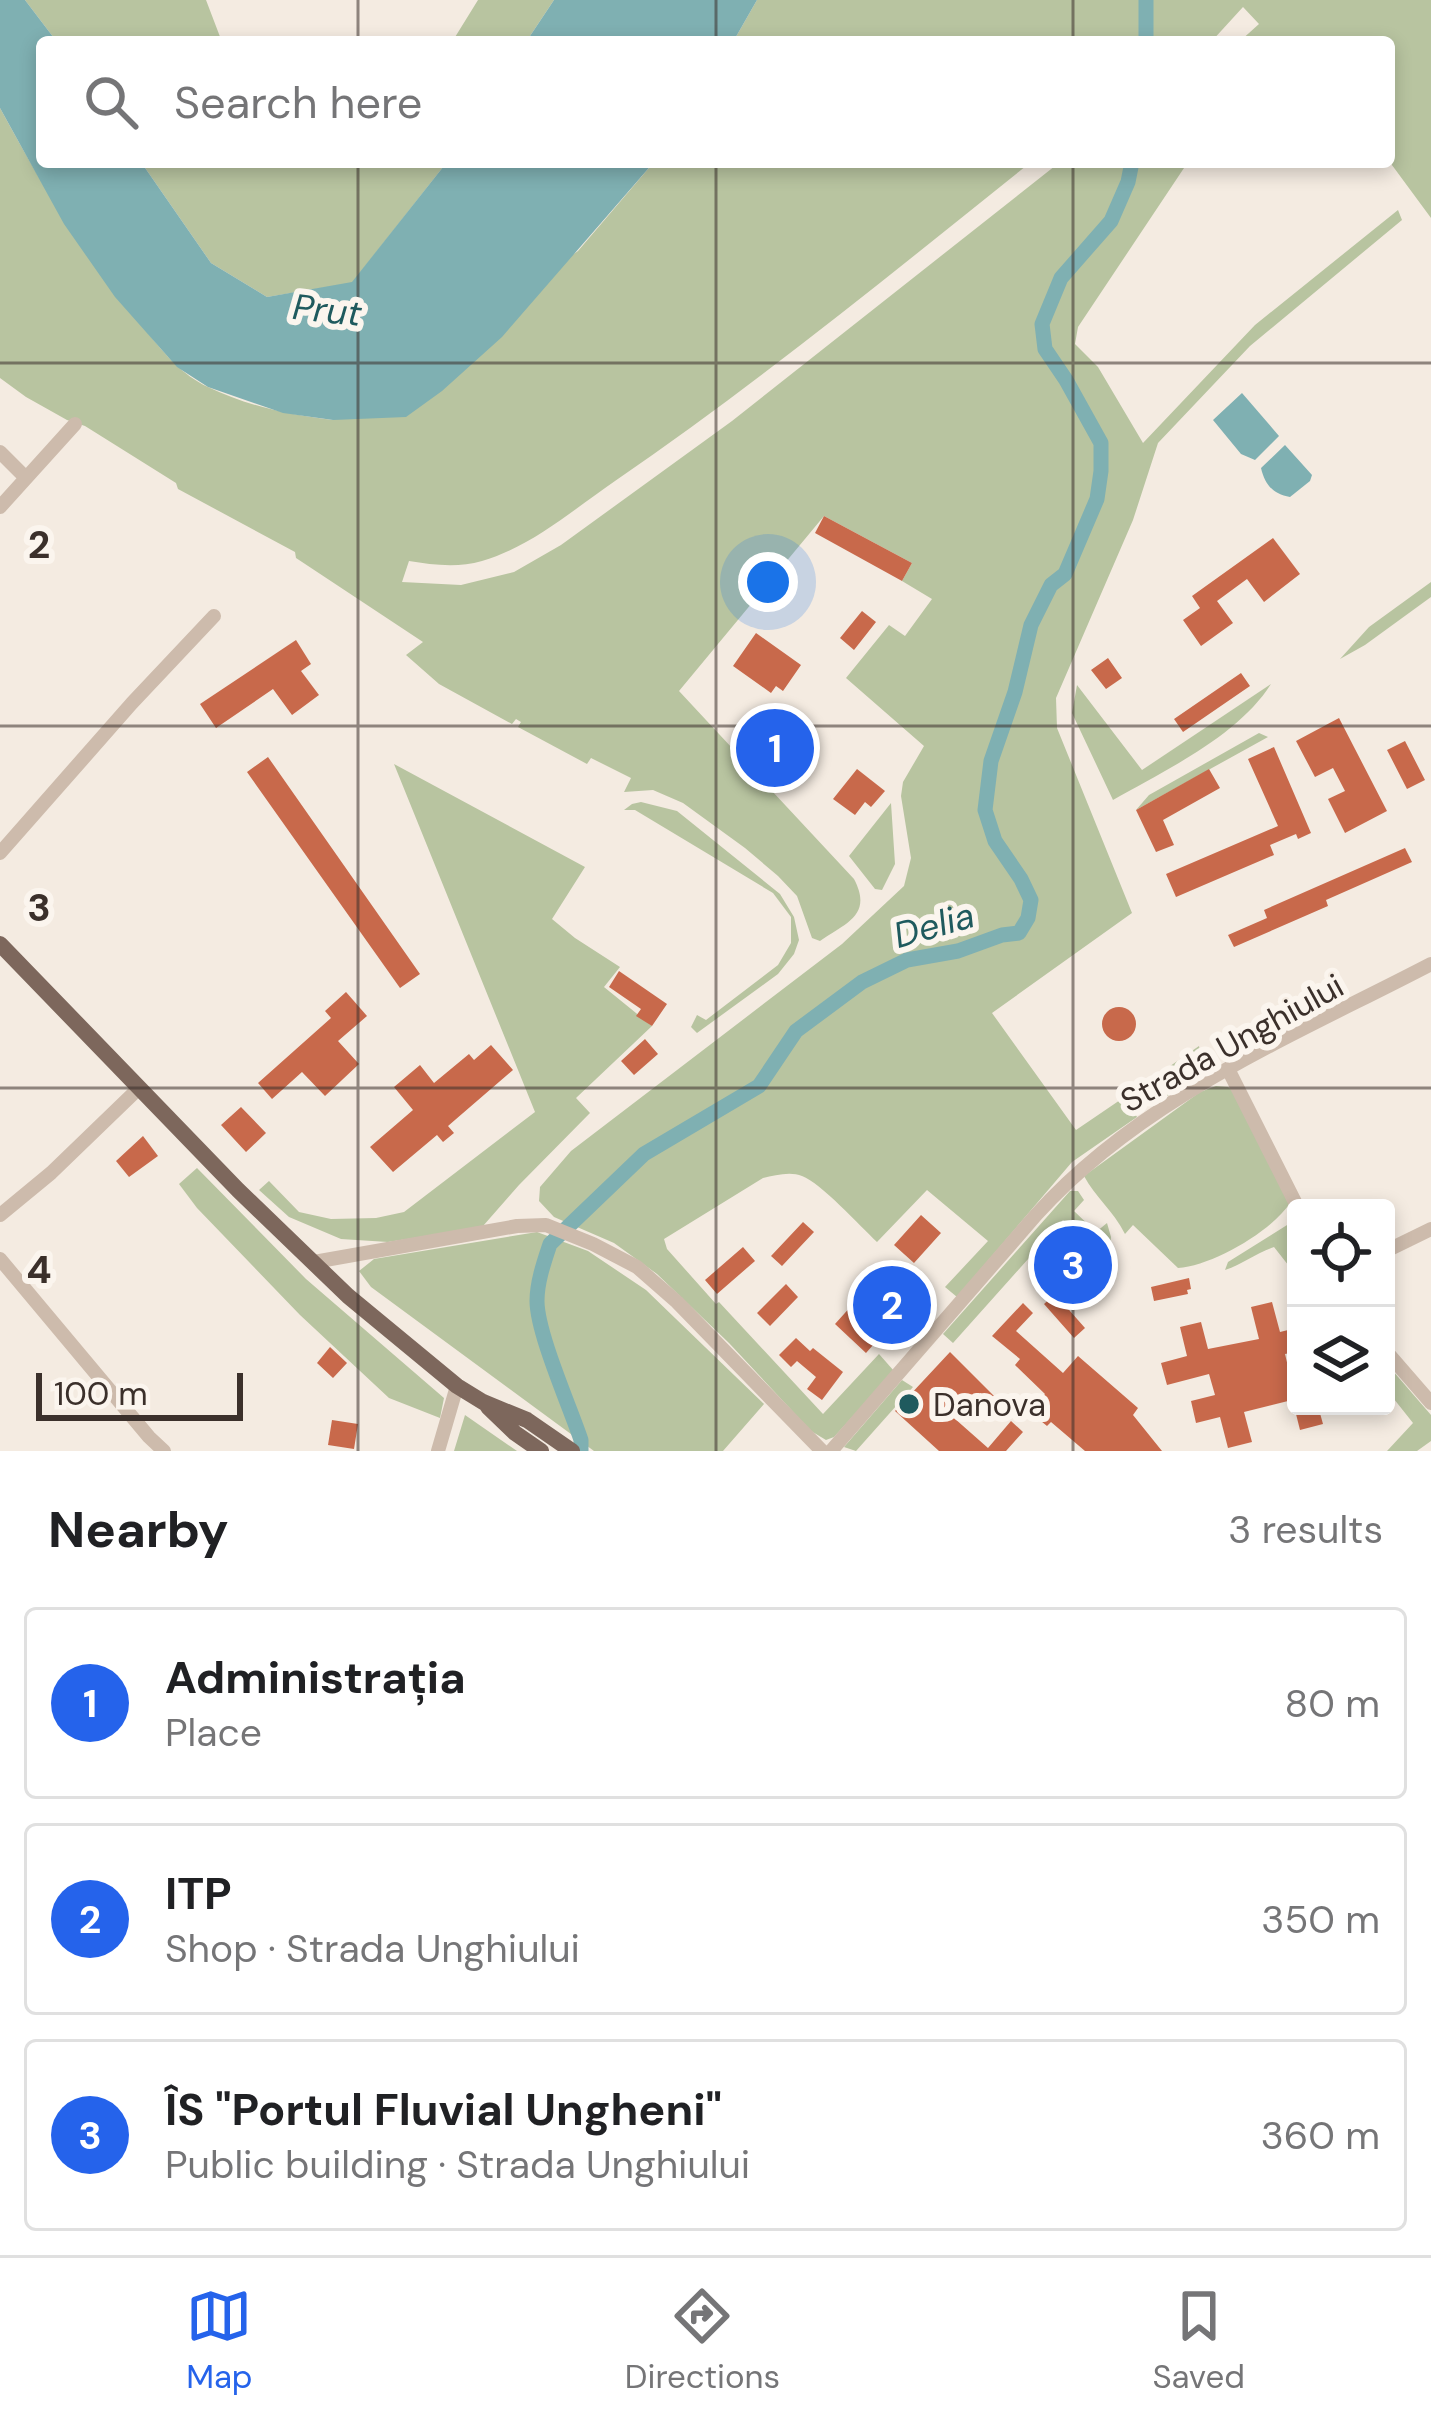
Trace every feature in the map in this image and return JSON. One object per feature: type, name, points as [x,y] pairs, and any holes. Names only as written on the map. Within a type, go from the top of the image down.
[{"type":"main road","points":[[0,944],[138,1089],[348,1296],[457,1386],[572,1451]]},
{"type":"main road","points":[[521,1426],[541,1451]]},
{"type":"street","points":[[0,507],[75,424]]},
{"type":"street","points":[[0,452],[26,478]]},
{"type":"street","points":[[0,853],[214,616]]},
{"type":"street","name":"Strada Unghiului","points":[[826,1451],[1067,1181],[1147,1118],[1228,1069],[1431,964]]},
{"type":"street","points":[[1228,1069],[1293,1199]]},
{"type":"street","points":[[0,1215],[138,1089]]},
{"type":"street","points":[[314,1262],[546,1225],[637,1268],[826,1451]]},
{"type":"street","points":[[1395,1247],[1431,1229]]},
{"type":"street","points":[[0,1259],[164,1451]]},
{"type":"street","points":[[1395,1361],[1431,1403]]},
{"type":"street","points":[[438,1451],[457,1386]]},
{"type":"street","points":[[139,1451],[149,1437]]},
{"type":"green space","points":[[25,0],[206,0],[220,36],[52,36]]},
{"type":"green space","points":[[478,0],[554,0],[530,36],[456,36]]},
{"type":"green space","points":[[757,0],[1431,0],[1431,218],[1394,168],[1395,36],[1246,36],[1259,24],[1243,7],[1216,36],[736,36]]},
{"type":"green space","points":[[0,108],[85,252],[174,363],[199,382],[238,399],[333,420],[578,251],[649,168],[1024,168],[774,365],[552,526],[482,561],[436,565],[409,561],[402,582],[461,585],[514,572],[561,545],[732,421],[1052,168],[1184,168],[1078,327],[1075,344],[1098,367],[1143,443],[1255,325],[1398,210],[1402,220],[1250,346],[1158,443],[1133,520],[1056,698],[1057,728],[1132,913],[992,1013],[1076,1130],[1126,1096],[1137,1117],[1072,1162],[957,1297],[945,1287],[988,1241],[927,1190],[877,1242],[810,1180],[778,1175],[763,1178],[664,1239],[667,1249],[716,1304],[823,1414],[879,1354],[894,1371],[826,1440],[811,1431],[657,1274],[614,1243],[554,1217],[539,1201],[540,1187],[571,1151],[842,944],[904,886],[911,858],[903,782],[924,746],[846,678],[889,625],[905,636],[932,599],[902,581],[912,563],[824,516],[679,691],[854,879],[858,910],[820,941],[812,938],[797,896],[778,876],[683,803],[653,790],[624,792],[631,778],[591,758],[587,764],[518,727],[521,722],[516,719],[512,724],[439,684],[406,655],[423,642],[296,558],[295,552],[178,489],[176,483],[85,426],[26,397],[0,378]]},
{"type":"green space","points":[[145,168],[442,168],[352,283],[267,297],[211,263]]},
{"type":"green space","points":[[1431,582],[1431,597],[1340,659],[1369,627]]},
{"type":"green space","points":[[1271,684],[1220,736],[1113,800],[1072,713],[1077,685],[1142,770]]},
{"type":"green space","points":[[1259,733],[1268,737],[1136,810],[1149,795]]},
{"type":"green space","points":[[394,764],[585,867],[552,919],[620,967],[604,987],[652,1026],[576,1098],[590,1113],[483,1226],[388,1242],[341,1239],[289,1217],[259,1190],[269,1181],[299,1212],[331,1219],[404,1212],[535,1112]]},
{"type":"green space","points":[[641,802],[677,811],[780,894],[794,917],[799,940],[778,974],[697,1033],[691,1027],[697,1015],[706,1020],[778,965],[791,943],[791,917],[773,893],[635,810],[624,810]]},
{"type":"green space","points":[[891,803],[895,864],[882,890],[875,889],[849,856]]},
{"type":"green space","points":[[1199,1046],[1199,1075],[1152,1106],[1146,1103],[1137,1089]]},
{"type":"green space","points":[[1216,1086],[1232,1090],[1288,1199],[1287,1207],[1240,1245],[1178,1268],[1133,1225],[1125,1234],[1084,1176],[1200,1092]]},
{"type":"green space","points":[[197,1168],[306,1279],[444,1398],[440,1418],[389,1398],[300,1315],[179,1184]]},
{"type":"green space","points":[[1070,1191],[1078,1191],[1084,1200],[1074,1211],[1096,1232],[1107,1223],[1109,1262],[1063,1220],[953,1343],[943,1334]]},
{"type":"green space","points":[[1287,1225],[1287,1264],[1274,1247],[1225,1270],[1228,1262]]},
{"type":"green space","points":[[537,1232],[588,1251],[646,1290],[764,1404],[723,1451],[594,1451],[371,1287],[359,1271],[374,1259]]},
{"type":"green space","points":[[1395,1373],[1431,1415],[1431,1441],[1417,1451],[1387,1451],[1413,1423],[1395,1400]]},
{"type":"green space","points":[[902,1380],[913,1387],[856,1451],[844,1447]]},
{"type":"green space","points":[[465,1415],[517,1451],[454,1451]]},
{"type":"water","name":"Prut","points":[[0,0],[25,0],[52,36],[36,36],[36,168],[145,168],[211,263],[267,297],[352,282],[442,168],[649,168],[502,337],[442,391],[406,417],[333,420],[283,413],[208,387],[177,367],[115,297],[64,224],[0,108]]},
{"type":"water","points":[[554,0],[757,0],[736,36],[530,36]]},
{"type":"water","points":[[1242,393],[1279,436],[1255,460],[1241,454],[1213,420]]},
{"type":"water","points":[[1285,445],[1312,475],[1290,497],[1271,488],[1261,468]]},
{"type":"building","points":[[824,516],[912,563],[902,581],[815,533]]},
{"type":"building","points":[[1273,538],[1300,574],[1264,602],[1247,579],[1217,601],[1233,623],[1201,646],[1183,620],[1200,608],[1192,596]]},
{"type":"building","points":[[862,611],[876,622],[854,650],[840,638]]},
{"type":"building","points":[[756,633],[801,665],[783,691],[776,686],[771,693],[733,666]]},
{"type":"building","points":[[296,640],[311,664],[301,671],[319,695],[292,715],[273,689],[216,728],[200,704]]},
{"type":"building","points":[[1108,658],[1122,678],[1106,689],[1091,670]]},
{"type":"building","points":[[1241,673],[1250,686],[1183,732],[1174,719]]},
{"type":"building","points":[[1339,718],[1387,811],[1345,833],[1328,799],[1345,791],[1333,768],[1315,777],[1296,741]]},
{"type":"building","points":[[773,725],[798,745],[777,771],[752,751]]},
{"type":"building","points":[[1405,741],[1425,780],[1407,789],[1387,750]]},
{"type":"building","points":[[1274,747],[1311,833],[1270,845],[1274,855],[1176,897],[1166,874],[1278,826],[1248,759]]},
{"type":"building","points":[[268,757],[420,974],[400,988],[247,772]]},
{"type":"building","points":[[857,769],[885,791],[871,807],[865,802],[855,815],[833,799]]},
{"type":"building","points":[[1209,769],[1220,788],[1163,820],[1174,845],[1156,852],[1136,810]]},
{"type":"building","points":[[1405,848],[1412,862],[1234,947],[1228,935],[1267,918],[1264,910]]},
{"type":"building","points":[[619,971],[667,1004],[652,1026],[636,1016],[641,1009],[609,987]]},
{"type":"building","points":[[346,992],[367,1016],[338,1041],[359,1064],[325,1096],[302,1072],[272,1099],[258,1083],[331,1018],[325,1011]]},
{"type":"building","points":[[1119,1007],[1131,1012],[1136,1024],[1131,1036],[1119,1041],[1107,1036],[1102,1024],[1107,1012]]},
{"type":"building","points":[[645,1039],[658,1054],[634,1075],[621,1061]]},
{"type":"building","points":[[491,1045],[513,1070],[448,1126],[454,1133],[443,1142],[437,1135],[393,1172],[370,1147],[413,1110],[394,1087],[420,1065],[434,1083],[469,1054],[474,1060]]},
{"type":"building","points":[[241,1107],[266,1133],[246,1152],[221,1125]]},
{"type":"building","points":[[143,1136],[158,1156],[129,1177],[116,1161]]},
{"type":"building","points":[[921,1215],[941,1233],[914,1263],[894,1245]]},
{"type":"building","points":[[803,1222],[814,1232],[782,1266],[771,1256]]},
{"type":"building","points":[[1076,1243],[1095,1260],[1070,1288],[1051,1271]]},
{"type":"building","points":[[743,1247],[755,1261],[717,1294],[705,1280]]},
{"type":"building","points":[[880,1274],[911,1302],[866,1353],[835,1324]]},
{"type":"building","points":[[1189,1278],[1188,1294],[1154,1301],[1151,1287]]},
{"type":"building","points":[[786,1284],[798,1297],[770,1326],[757,1313]]},
{"type":"building","points":[[1055,1294],[1085,1328],[1074,1338],[1044,1304]]},
{"type":"building","points":[[1272,1302],[1280,1332],[1287,1330],[1287,1401],[1244,1412],[1252,1442],[1228,1448],[1220,1417],[1196,1423],[1191,1401],[1215,1395],[1209,1374],[1167,1385],[1161,1363],[1187,1356],[1180,1327],[1201,1322],[1208,1349],[1259,1339],[1251,1307]]},
{"type":"building","points":[[1023,1303],[1033,1313],[1016,1331],[1063,1373],[1078,1356],[1138,1408],[1133,1415],[1162,1451],[1085,1451],[1051,1422],[1047,1426],[1030,1412],[1045,1394],[1015,1365],[1020,1359],[992,1336]]},
{"type":"building","points":[[796,1338],[843,1372],[822,1400],[807,1389],[816,1377],[797,1361],[791,1367],[779,1355]]},
{"type":"building","points":[[330,1347],[347,1363],[333,1378],[317,1363]]},
{"type":"building","points":[[950,1352],[994,1396],[977,1414],[954,1418],[988,1448],[1011,1421],[1023,1432],[1006,1451],[939,1451],[895,1411]]},
{"type":"building","points":[[1296,1415],[1320,1415],[1323,1424],[1300,1430]]},
{"type":"building","points":[[332,1420],[358,1424],[354,1449],[328,1445]]},
{"type":"waterway","name":"Delia","points":[[1146,0],[1146,36]]},
{"type":"waterway","name":"Delia","points":[[581,1451],[538,1315],[538,1287],[550,1244],[644,1154],[759,1086],[796,1031],[862,982],[907,960],[1019,933],[1028,918],[1031,900],[995,841],[985,810],[991,761],[1031,625],[1051,585],[1065,574],[1097,499],[1101,471],[1101,443],[1045,349],[1042,324],[1061,278],[1111,221],[1131,168]]},
{"type":"place","name":"Administrația","points":[[775,748]]},
{"type":"place","name":"ÎS \"Portul Fluvial Ungheni\"","points":[[1073,1265]]},
{"type":"place","name":"ITP","points":[[892,1305]]},
{"type":"place","name":"Danova","points":[[909,1404]]}]
